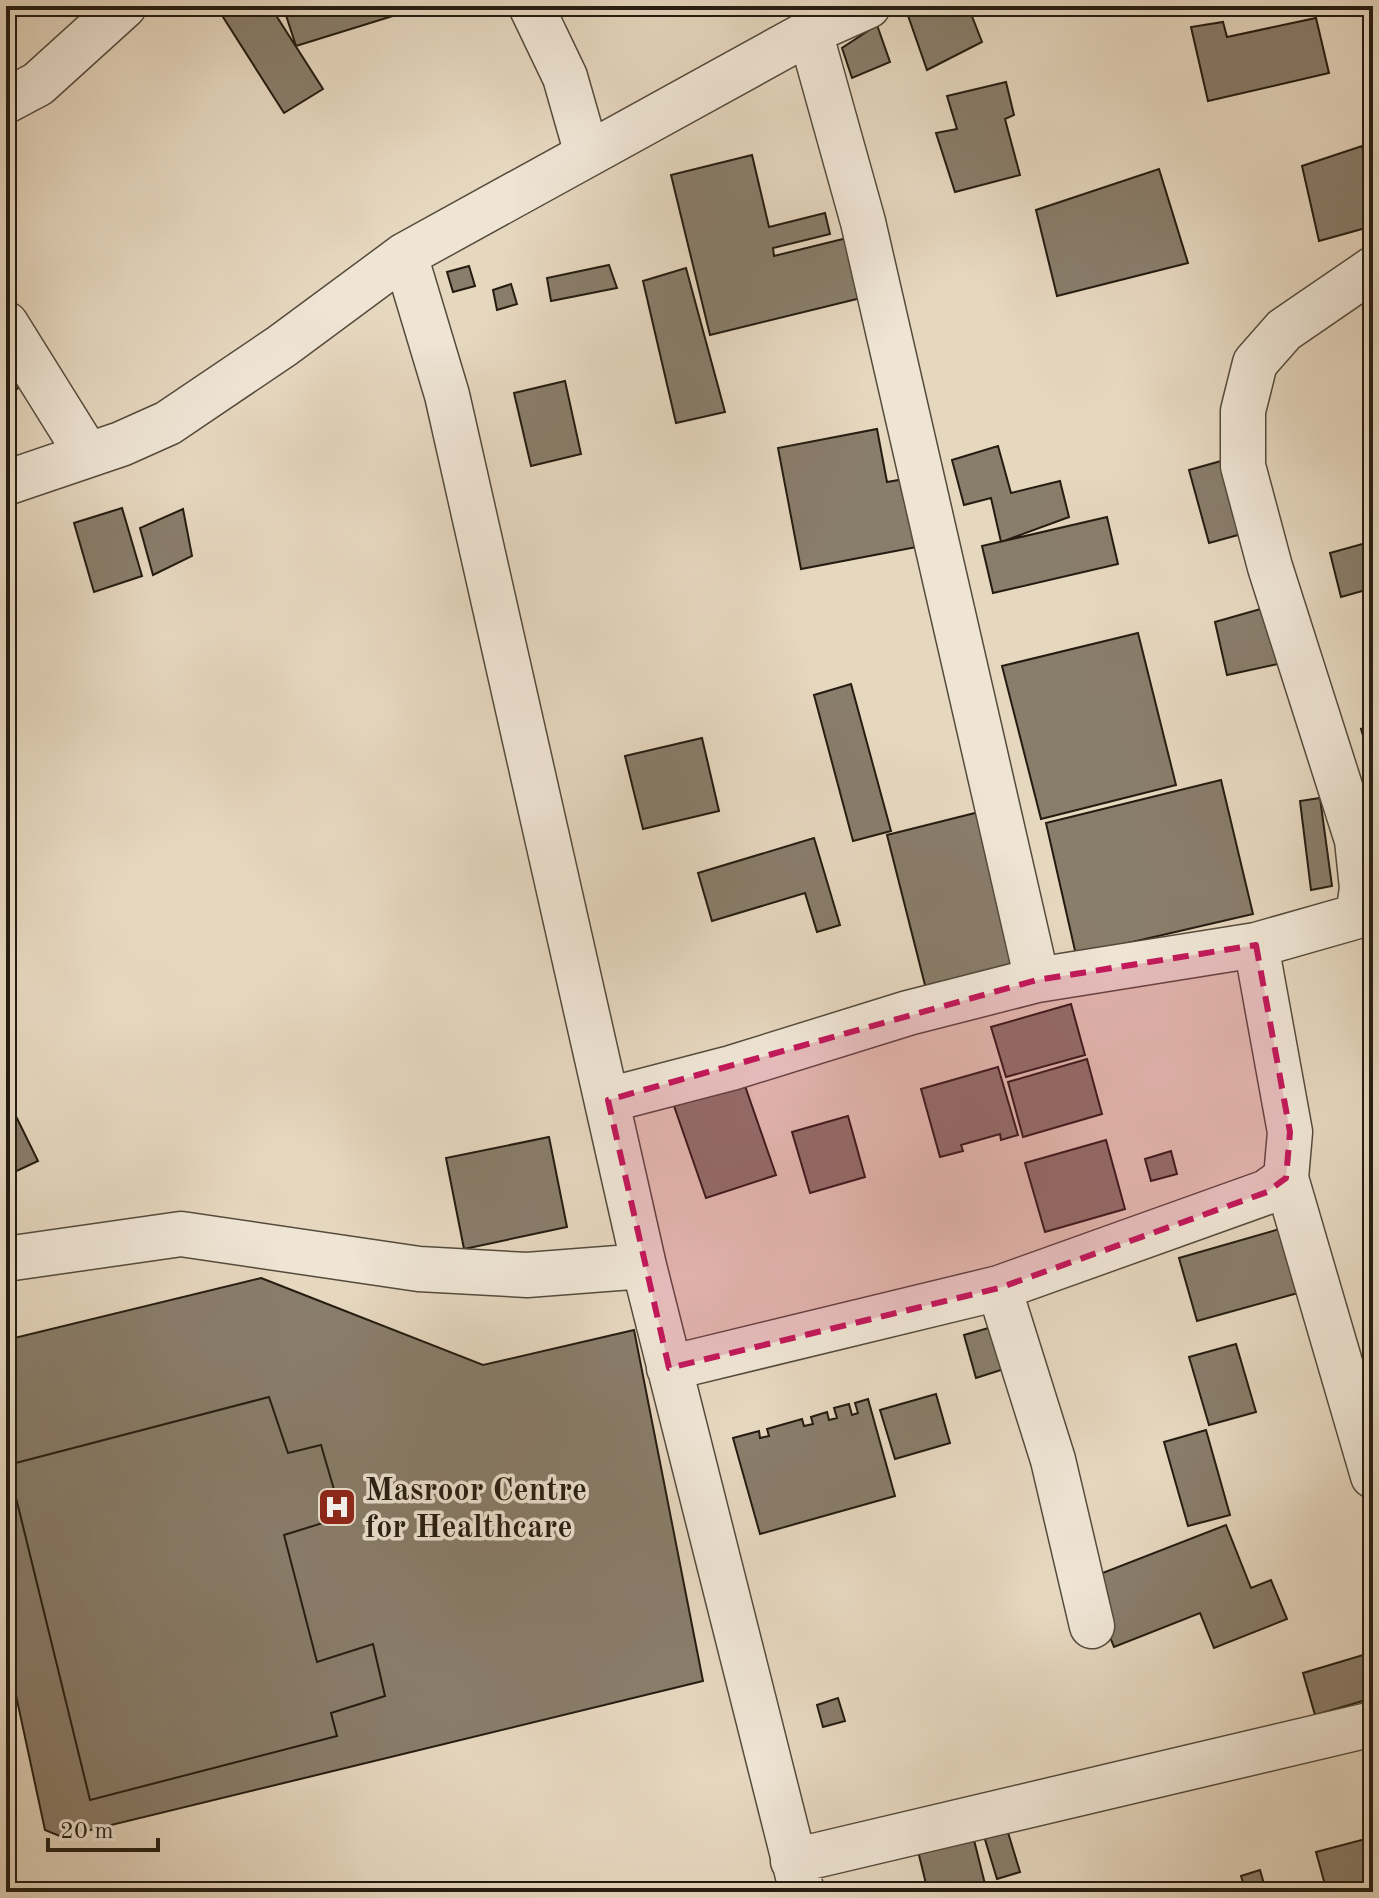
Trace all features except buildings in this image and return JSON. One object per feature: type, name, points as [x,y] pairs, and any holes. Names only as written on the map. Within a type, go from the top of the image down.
[{"type":"street","points":[[6,101],[38,84],[124,6]]},
{"type":"street","points":[[531,6],[565,77],[587,154]]},
{"type":"street","points":[[6,483],[168,423],[282,346],[405,255],[810,32],[868,6]]},
{"type":"street","points":[[810,32],[863,222],[1037,980]]},
{"type":"street","points":[[405,255],[447,395],[644,1266],[798,1877],[1373,1724]]},
{"type":"street","points":[[608,1100],[731,1068],[908,1013],[1037,980],[1256,945],[1365,916],[1357,840],[1270,567],[1243,466],[1243,411],[1255,363],[1284,330],[1373,269]]},
{"type":"street","points":[[6,324],[87,454]]},
{"type":"street","points":[[1256,945],[1290,1132],[1286,1178],[1373,1476]]},
{"type":"street","points":[[669,1368],[999,1288],[1267,1192],[1286,1178]]},
{"type":"street","points":[[6,1259],[181,1234],[419,1269],[527,1275],[644,1266]]},
{"type":"street","points":[[999,1288],[1053,1460],[1092,1626]]},
{"type":"highlighted area","points":[[1256,945],[1290,1132],[1286,1178],[1267,1192],[999,1288],[669,1368],[608,1100],[1037,980]]},
{"type":"place","name":"Masroor Centre for Healthcare","points":[[337,1507]]}]
